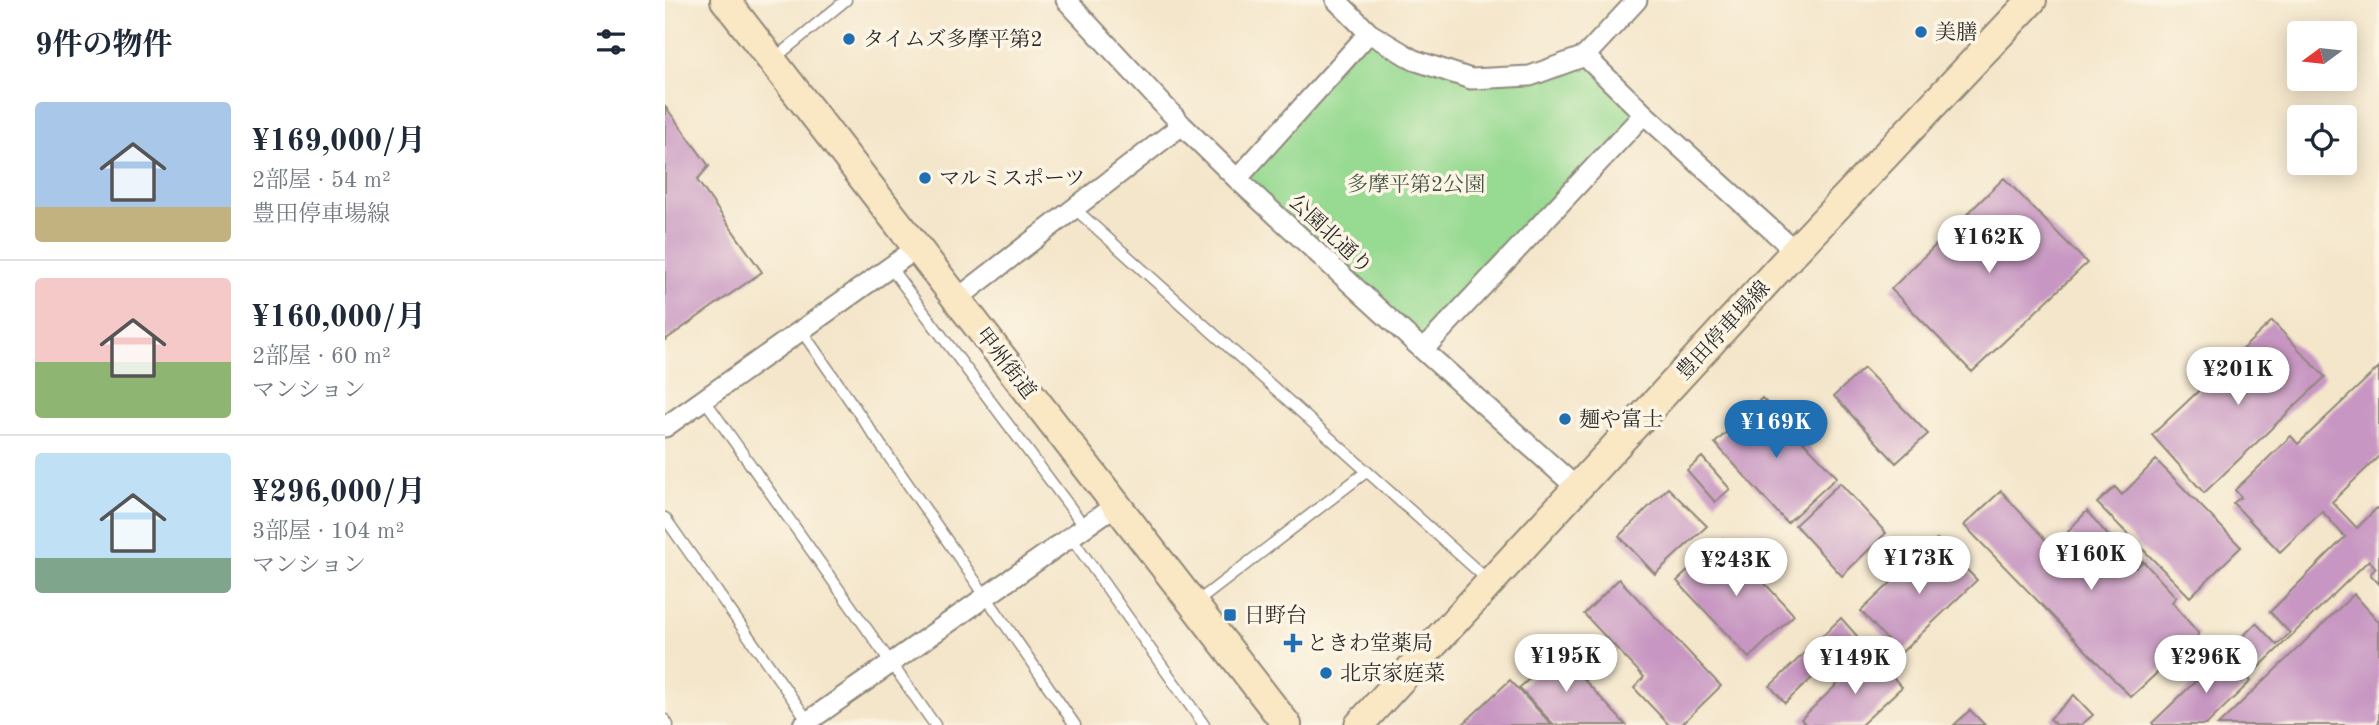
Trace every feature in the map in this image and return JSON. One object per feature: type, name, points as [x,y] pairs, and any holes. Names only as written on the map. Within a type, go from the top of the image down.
[{"type":"main road","name":"甲州街道","points":[[725,0],[1287,725]]},
{"type":"main road","name":"豊田停車場線","points":[[1359,725],[1795,251],[2032,0]]},
{"type":"street","name":"公園北通り","points":[[1066,0],[1181,125],[1423,350],[1577,488]]},
{"type":"street","points":[[1336,0],[1369,33],[1414,60],[1471,79],[1530,76],[1584,56],[1637,0]]},
{"type":"street","points":[[1237,178],[1369,33]]},
{"type":"street","points":[[1584,56],[1795,251]]},
{"type":"street","points":[[1423,350],[1644,114]]},
{"type":"street","points":[[957,299],[1181,125]]},
{"type":"street","points":[[665,427],[917,248]]},
{"type":"street","points":[[807,724],[1116,505]]},
{"type":"lane","points":[[772,61],[846,0]]},
{"type":"lane","points":[[1074,208],[1490,582]]},
{"type":"lane","points":[[890,267],[1078,532],[1203,725]]},
{"type":"lane","points":[[801,330],[1075,725]]},
{"type":"lane","points":[[704,399],[935,725]]},
{"type":"lane","points":[[1193,605],[1366,472]]},
{"type":"lane","points":[[665,518],[807,724]]},
{"type":"lane","points":[[665,720],[668,725]]},
{"type":"green space","name":"多摩平第2公園","points":[[1369,33],[1471,79],[1585,56],[1644,114],[1423,350],[1237,179]]},
{"type":"building","points":[[665,106],[709,166],[697,180],[762,272],[665,340]]},
{"type":"building","points":[[2004,178],[2087,263],[1972,372],[1891,289]]},
{"type":"building","points":[[2272,321],[2325,377],[2204,493],[2152,435]]},
{"type":"building","points":[[2379,367],[2379,456],[2332,502],[2357,528],[2377,508],[2379,510],[2379,584],[2370,574],[2376,568],[2369,560],[2251,675],[2229,651],[2256,623],[2277,645],[2290,633],[2270,612],[2345,537],[2322,511],[2280,552],[2233,503],[2241,497],[2235,490],[2291,436],[2298,444]]},
{"type":"building","points":[[1864,368],[1928,434],[1896,463],[1834,396]]},
{"type":"building","points":[[1762,398],[1837,477],[1787,523],[1715,443]]},
{"type":"building","points":[[1702,457],[1730,489],[1715,502],[1687,470]]},
{"type":"building","points":[[2156,460],[2241,547],[2190,597],[2097,503],[2115,487],[2122,495]]},
{"type":"building","points":[[1840,483],[1886,533],[1842,576],[1795,525]]},
{"type":"building","points":[[1668,488],[1707,526],[1655,574],[1619,536]]},
{"type":"building","points":[[2001,491],[2062,558],[2077,543],[2068,531],[2087,511],[2136,568],[2143,561],[2176,597],[2172,602],[2199,634],[2131,697],[1964,525]]},
{"type":"building","points":[[1723,538],[1794,615],[1749,658],[1677,581]]},
{"type":"building","points":[[1937,539],[1977,580],[1900,654],[1861,611]]},
{"type":"building","points":[[1619,579],[1721,686],[1681,725],[1669,725],[1634,688],[1644,677],[1584,614]]},
{"type":"building","points":[[2354,594],[2379,622],[2377,725],[2218,725]]},
{"type":"building","points":[[1841,618],[1857,636],[1785,703],[1770,686]]},
{"type":"building","points":[[1552,645],[1626,725],[1554,725],[1519,688],[1536,673],[1529,667]]},
{"type":"building","points":[[1870,653],[1902,687],[1861,725],[1806,725],[1801,719]]},
{"type":"building","points":[[2225,653],[2251,681],[2206,725],[2152,723]]},
{"type":"building","points":[[1510,680],[1552,725],[1462,725]]},
{"type":"building","points":[[2074,695],[2093,715],[2081,725],[2056,725],[2050,719]]},
{"type":"building","points":[[1970,710],[1985,725],[1954,725]]},
{"type":"place","name":"美膳","points":[[1921,32]]},
{"type":"place","name":"タイムズ多摩平第2","points":[[849,39]]},
{"type":"place","name":"マルミスポーツ","points":[[925,178]]},
{"type":"place","name":"麺や富士","points":[[1565,419]]},
{"type":"place","name":"日野台","points":[[1230,615]]},
{"type":"place","name":"ときわ堂薬局","points":[[1293,643]]},
{"type":"place","name":"北京家庭菜","points":[[1326,673]]}]
